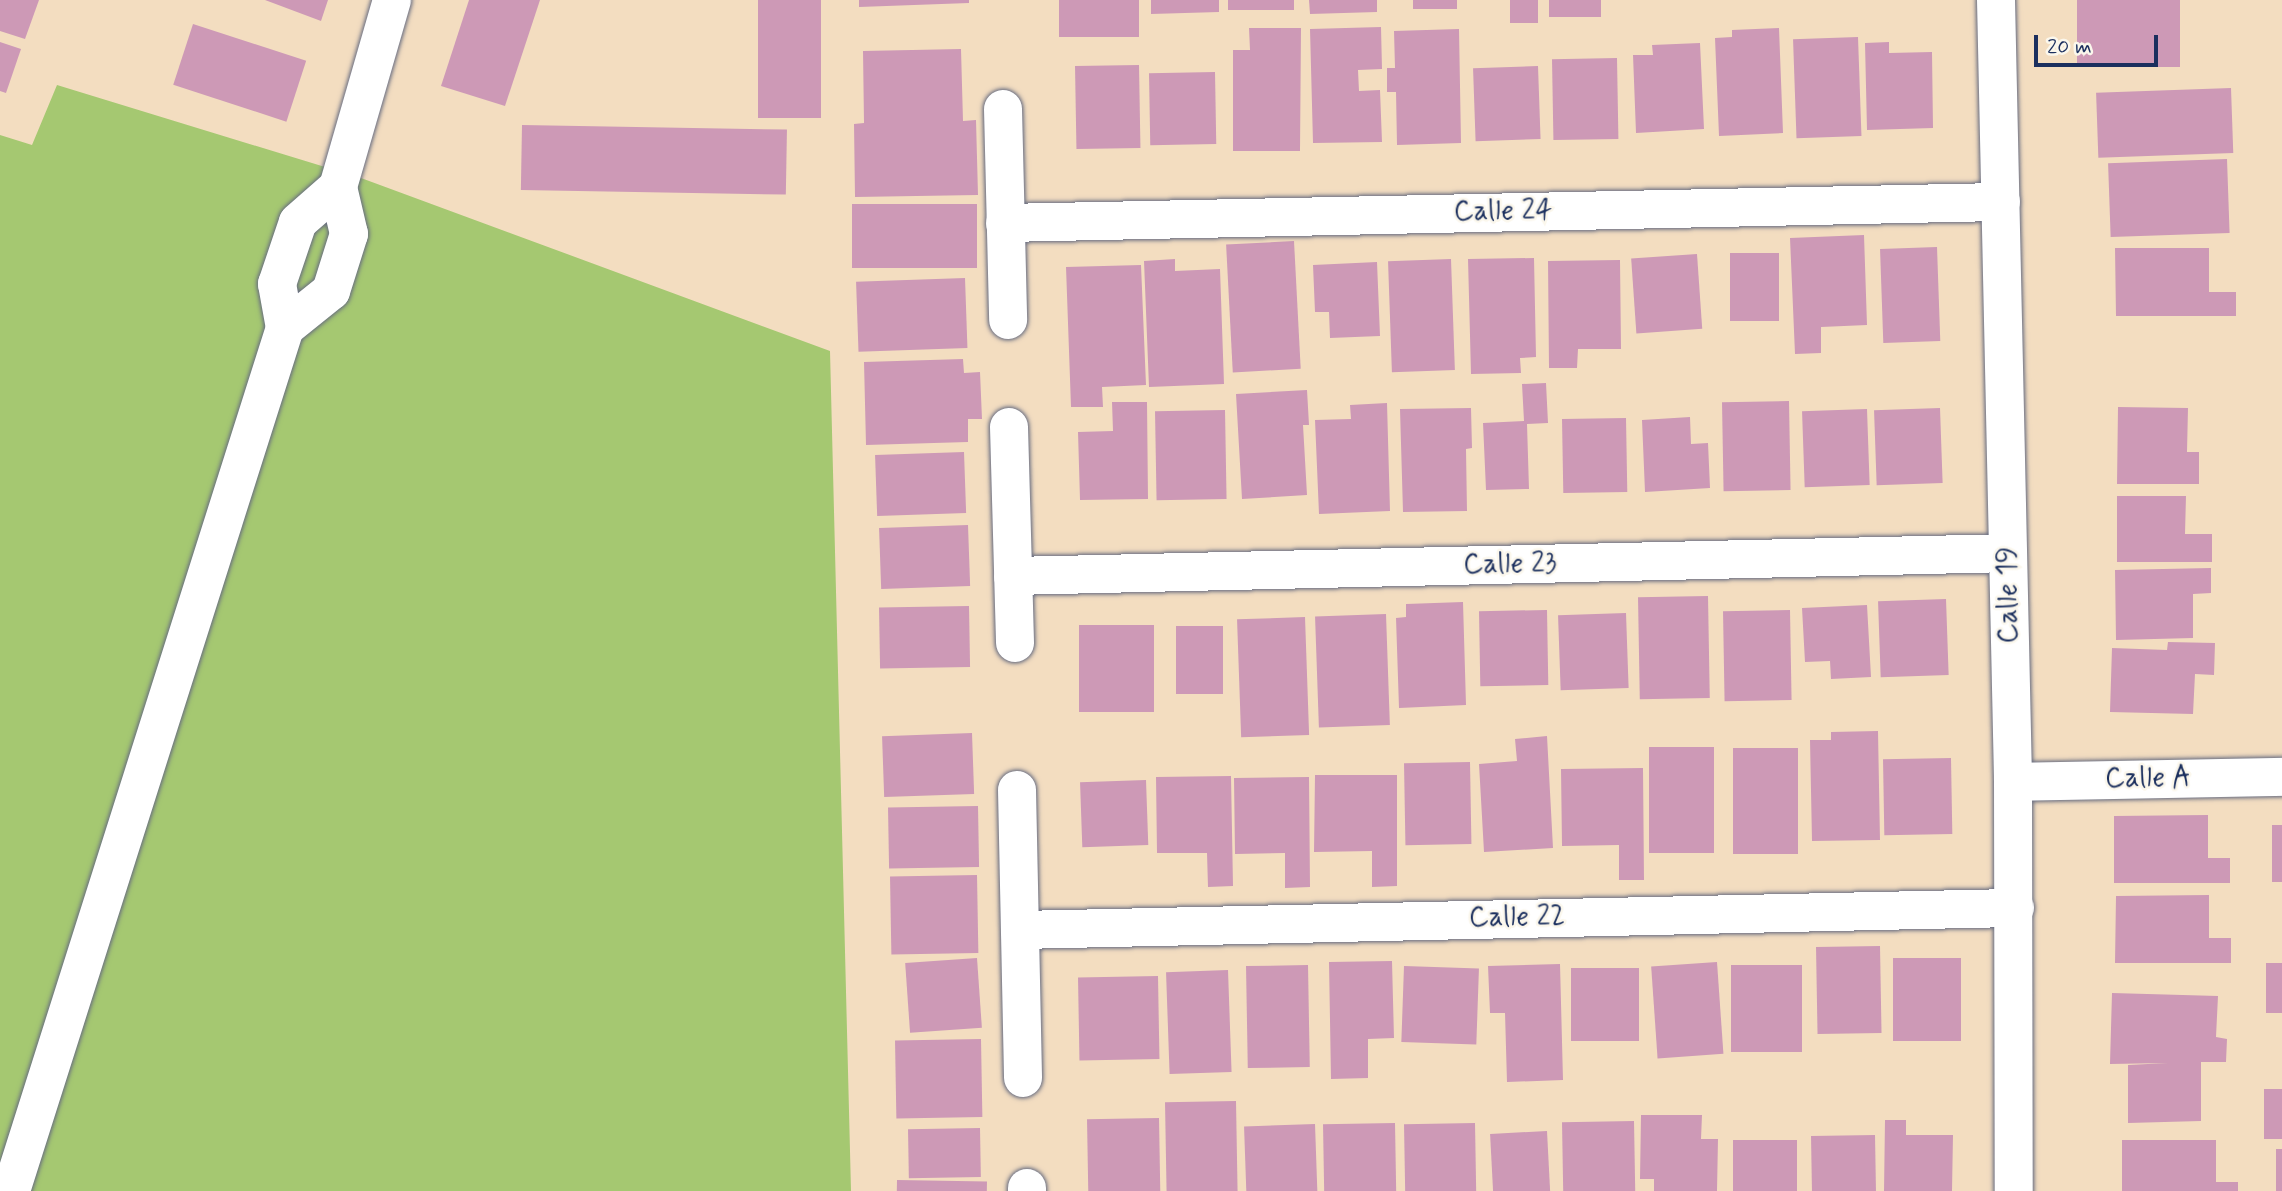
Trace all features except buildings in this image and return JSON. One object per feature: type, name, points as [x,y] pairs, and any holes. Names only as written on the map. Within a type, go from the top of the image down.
[{"type":"street","points":[[285,328],[331,291],[349,234],[338,187],[392,0]]},
{"type":"street","name":"Calle 19","points":[[1996,0],[2015,908],[2014,1191]]},
{"type":"street","points":[[1003,109],[1007,320]]},
{"type":"street","points":[[11,1191],[285,328],[277,284],[298,222],[338,187]]},
{"type":"street","name":"Calle 24","points":[[1005,223],[2001,202]]},
{"type":"street","points":[[1009,427],[1015,643]]},
{"type":"street","name":"Calle 23","points":[[1013,576],[2008,553]]},
{"type":"street","name":"Calle A","points":[[2013,782],[2282,777]]},
{"type":"street","points":[[1017,790],[1023,1078]]},
{"type":"street","name":"Calle 22","points":[[1020,930],[2015,908]]},
{"type":"green space","points":[[57,85],[361,178],[830,351],[851,1191],[0,1191],[0,135],[32,145]]}]
